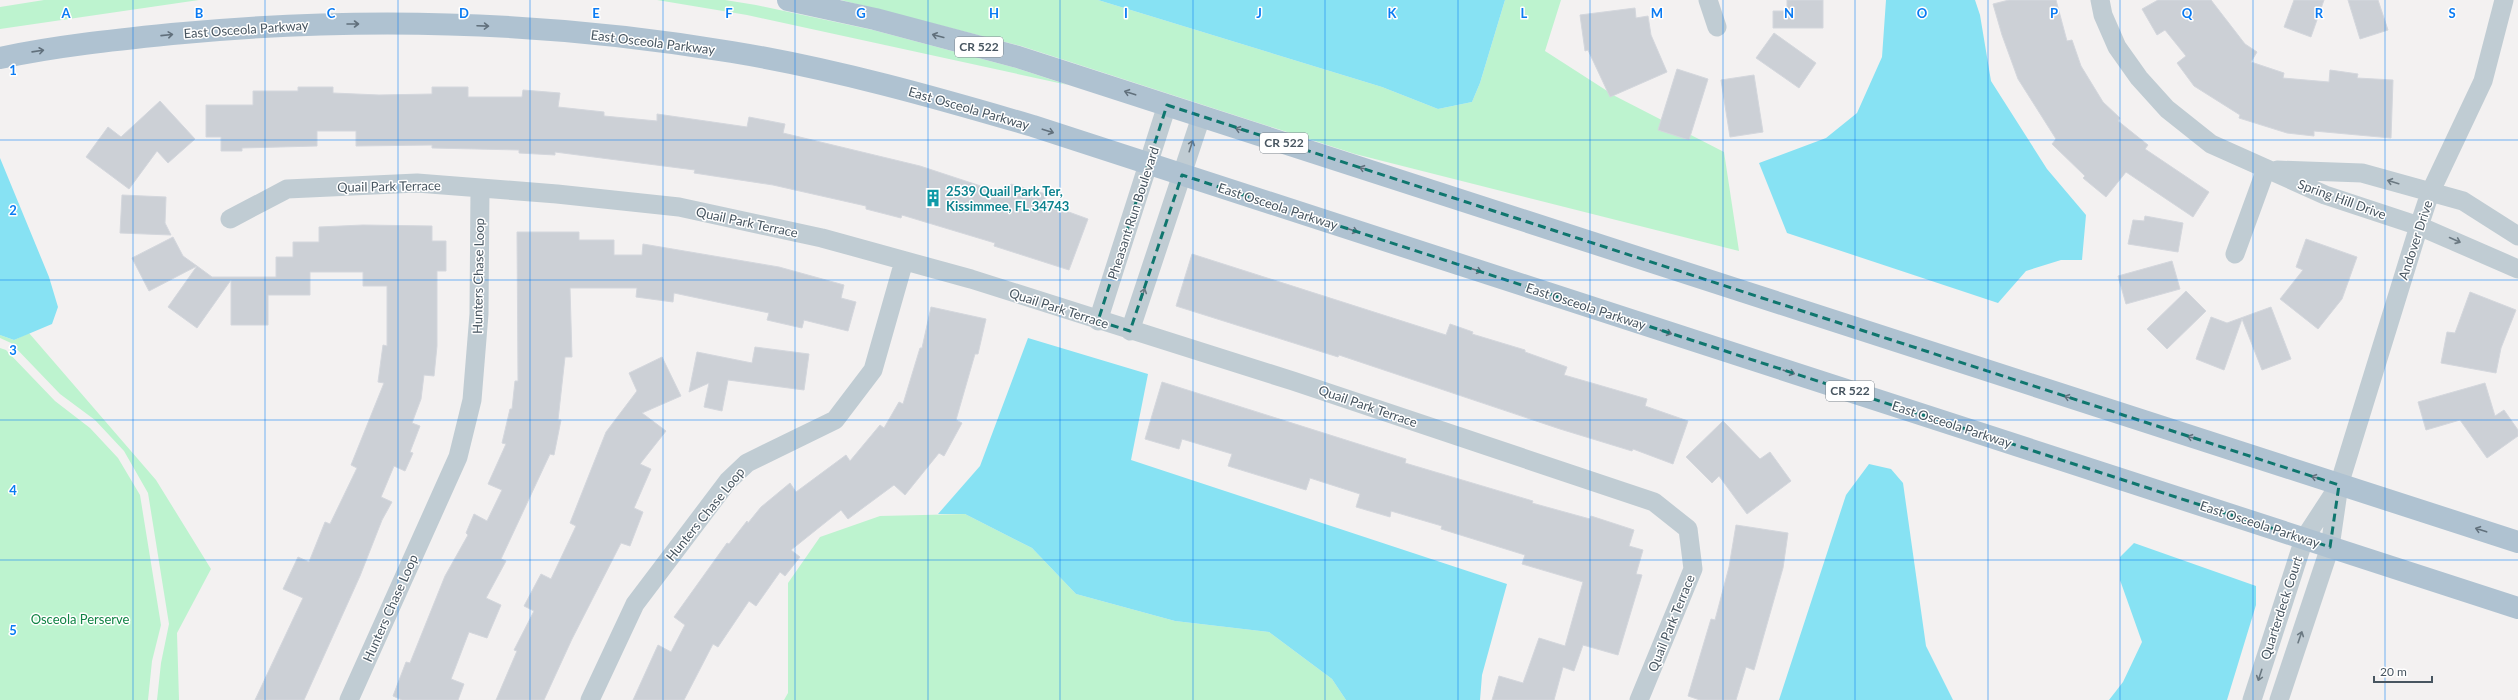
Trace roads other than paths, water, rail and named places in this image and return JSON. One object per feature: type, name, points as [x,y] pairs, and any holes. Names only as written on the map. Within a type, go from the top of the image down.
[{"type":"main road","name":"CR 522","points":[[788,0],[875,18],[1011,55],[1476,204],[2518,542]]},
{"type":"main road","name":"East Osceola Parkway","points":[[0,58],[122,39],[223,29],[315,24],[398,23],[510,28],[623,37],[733,52],[913,91],[1033,126],[2518,608]]},
{"type":"street","points":[[1708,0],[1717,26]]},
{"type":"street","name":"Spring Hill Drive","points":[[2100,0],[2103,15],[2117,47],[2139,78],[2167,109],[2211,144],[2325,195],[2419,226],[2518,269]]},
{"type":"street","name":"Andover Drive","points":[[2339,485],[2430,193],[2484,81],[2504,0]]},
{"type":"street","name":"Pheasant Run Boulevard","points":[[1098,321],[1167,105]]},
{"type":"street","points":[[1130,331],[1201,117]]},
{"type":"street","points":[[2235,254],[2266,169]]},
{"type":"street","name":"Spring Hill Drive","points":[[2266,169],[2362,173],[2462,201],[2518,236]]},
{"type":"street","name":"Quail Park Terrace","points":[[230,219],[287,189],[417,183],[679,207],[822,238],[971,279],[1098,321],[1293,381],[1654,502],[1688,529],[1693,569],[1640,700]]},
{"type":"street","name":"Hunters Chase Loop","points":[[349,700],[458,457],[472,400],[479,314],[480,188]]},
{"type":"street","name":"Hunters Chase Loop","points":[[590,700],[635,604],[728,481],[747,463],[835,420],[873,370],[904,261]]},
{"type":"street","name":"Quarterdeck Court","points":[[2252,700],[2304,538],[2339,485]]},
{"type":"street","name":"Quarterdeck Court","points":[[2279,700],[2330,547],[2339,485]]},
{"type":"water","points":[[1098,0],[1505,0],[1480,83],[1472,102],[1438,109],[1382,87]]},
{"type":"water","points":[[1886,0],[1975,0],[1980,15],[1991,81],[2047,169],[2086,215],[2082,260],[2061,260],[2026,271],[1998,303],[1787,233],[1759,163],[1826,138],[1857,113],[1882,57]]},
{"type":"water","points":[[0,158],[49,277],[58,307],[52,324],[14,340],[0,335]]},
{"type":"water","points":[[1028,338],[1148,374],[1131,460],[1507,584],[1482,675],[1480,700],[1346,700],[1332,679],[1269,632],[1175,621],[1076,594],[1032,548],[965,514],[938,514],[980,466]]},
{"type":"water","points":[[1869,464],[1891,469],[1903,483],[1926,646],[1953,700],[1779,700],[1846,495]]},
{"type":"water","points":[[2134,543],[2256,586],[2256,605],[2227,700],[2109,700],[2123,682],[2142,642],[2120,580],[2120,557]]},
{"type":"place","name":"2539 Quail Park Ter, Kissimmee, FL 34743","points":[[933,198]]},
{"type":"park label","name":"Osceola Perserve","points":[[80,619]]}]
